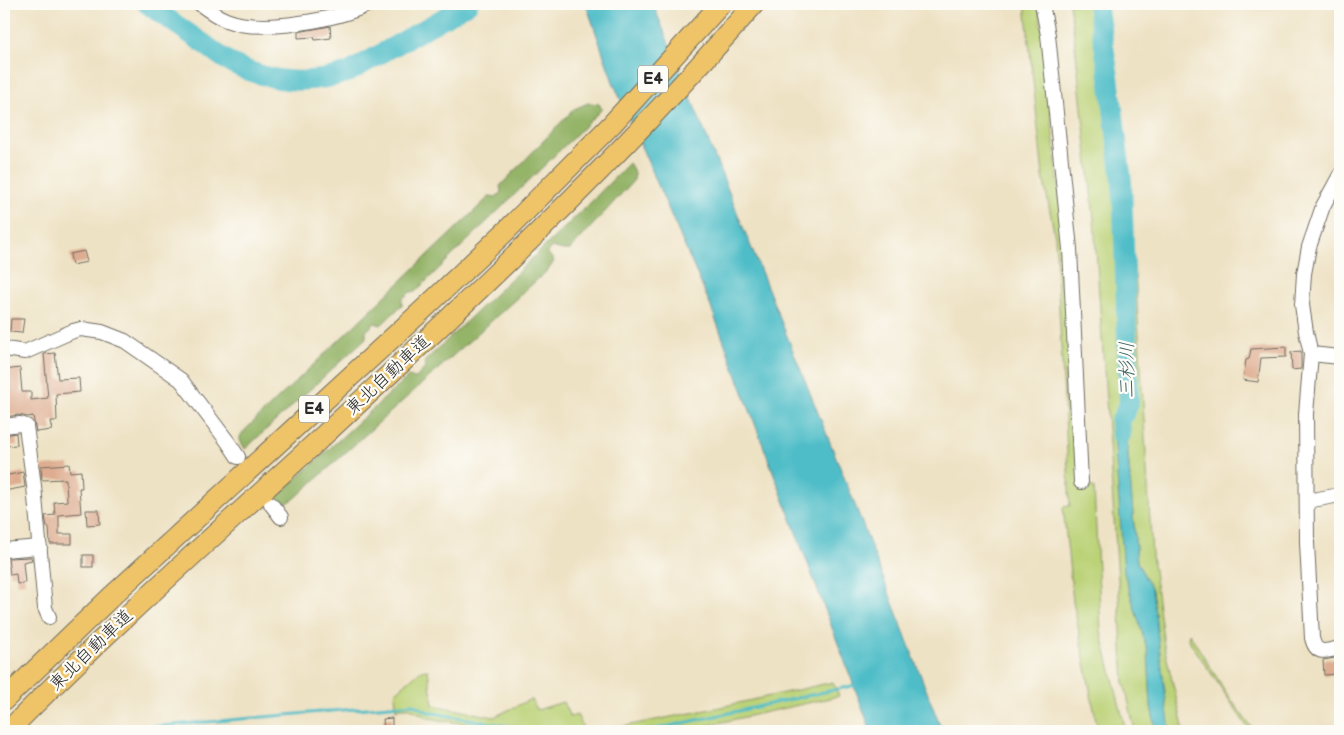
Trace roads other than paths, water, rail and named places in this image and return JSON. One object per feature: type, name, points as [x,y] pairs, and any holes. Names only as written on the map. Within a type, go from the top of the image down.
[{"type":"highway","name":"東北自動車道","points":[[8,695],[120,588],[506,231],[612,124],[721,4]]},
{"type":"highway","name":"東北自動車道","points":[[8,731],[129,614],[310,448],[516,254],[622,149],[754,4]]},
{"type":"street","points":[[200,4],[227,21],[242,25],[263,26],[320,20],[357,10],[369,4]]},
{"type":"street","points":[[1042,4],[1048,35],[1070,249],[1081,482]]},
{"type":"street","points":[[1340,175],[1323,206],[1309,247],[1304,274],[1302,304],[1311,354],[1306,414],[1307,543],[1312,638],[1319,650],[1340,648]]},
{"type":"street","points":[[4,347],[25,352],[81,328],[102,332],[125,341],[181,380],[238,457]]},
{"type":"street","points":[[1311,354],[1340,357]]},
{"type":"street","points":[[4,426],[20,424],[26,426],[34,486],[45,608],[49,617]]},
{"type":"street","points":[[1307,501],[1340,495]]},
{"type":"street","points":[[271,504],[281,517]]},
{"type":"street","points":[[4,550],[40,547]]},
{"type":"water","points":[[462,4],[471,4],[423,28]]},
{"type":"water","points":[[586,4],[653,4],[852,497],[942,731],[871,731],[709,302],[613,82]]},
{"type":"water","points":[[1123,403],[1126,408],[1126,430],[1137,562],[1152,590],[1170,731],[1156,731],[1151,706],[1148,652],[1124,573],[1113,421]]},
{"type":"waterway","points":[[147,4],[231,63],[260,75],[304,81],[349,72],[468,4]]},
{"type":"waterway","name":"三杉川","points":[[1097,4],[1109,77],[1122,182],[1129,404],[1120,422],[1121,435]]},
{"type":"waterway","points":[[647,731],[856,685]]},
{"type":"waterway","points":[[103,731],[413,704],[428,712],[535,731]]}]
